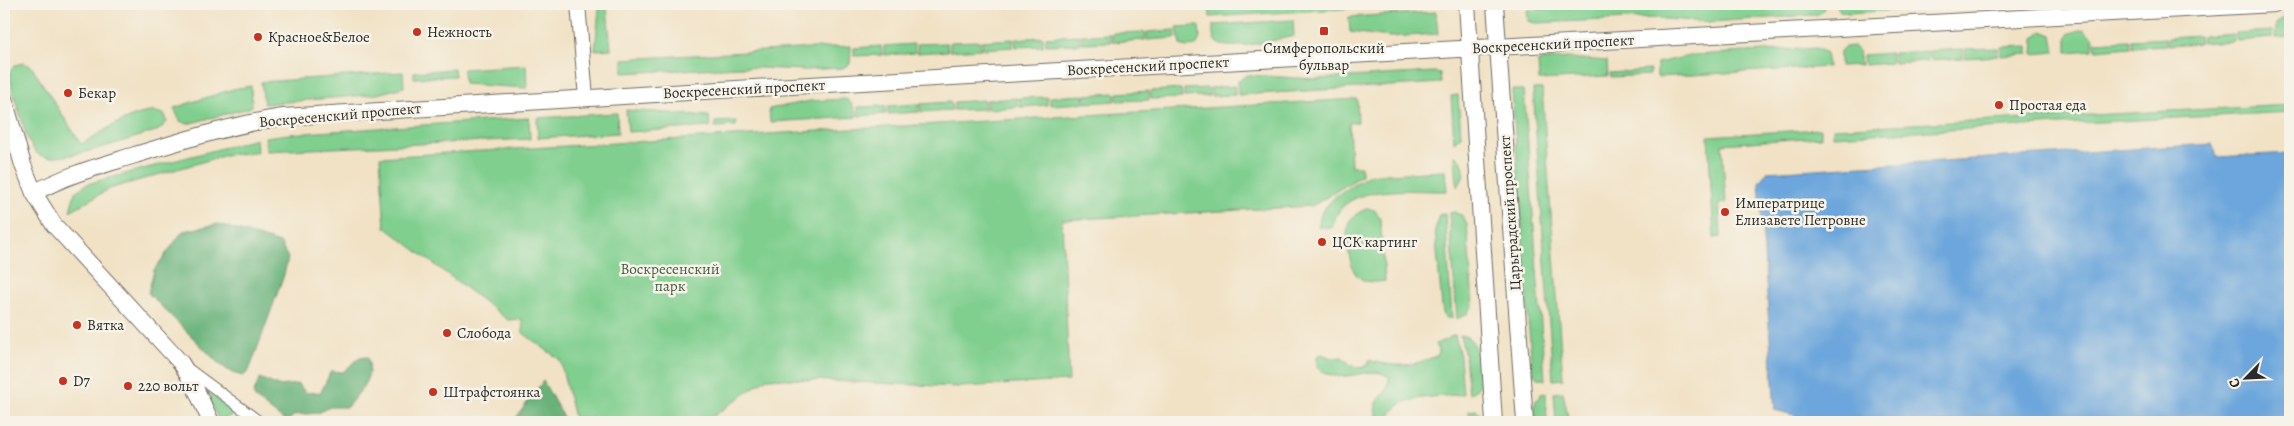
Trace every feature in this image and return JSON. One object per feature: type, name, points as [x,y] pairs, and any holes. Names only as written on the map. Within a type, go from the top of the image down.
[{"type":"main road","points":[[578,4],[586,98]]},
{"type":"main road","name":"Царьградский проспект","points":[[1467,4],[1494,422]]},
{"type":"main road","name":"Царьградский проспект","points":[[1495,4],[1525,422]]},
{"type":"main road","name":"Воскресенский проспект","points":[[34,192],[83,171],[204,134],[257,121],[283,117],[373,110],[2274,4]]},
{"type":"main road","points":[[4,99],[14,139],[34,192],[54,226],[180,363],[193,382],[211,422]]},
{"type":"street","points":[[180,363],[260,422]]},
{"type":"green space","points":[[1209,4],[1422,4],[1210,17]]},
{"type":"green space","points":[[1636,4],[1824,4],[1824,8],[1819,14],[1815,15],[1709,22],[1652,18],[1535,23],[1528,21],[1527,10]]},
{"type":"green space","points":[[1836,4],[1998,4],[1848,13],[1840,11]]},
{"type":"green space","points":[[607,8],[611,49],[595,50],[599,9]]},
{"type":"green space","points":[[1436,12],[1438,34],[1390,37],[1350,32],[1349,17]]},
{"type":"green space","points":[[2283,18],[2290,18],[2290,37],[2275,38],[2276,24]]},
{"type":"green space","points":[[1293,20],[1294,36],[1277,40],[1232,46],[1217,43],[1214,37],[1213,25]]},
{"type":"green space","points":[[1199,26],[1200,38],[1196,46],[1187,47],[1180,45],[1177,27]]},
{"type":"green space","points":[[2084,29],[2093,38],[2093,50],[2067,52],[2067,39],[2070,33]]},
{"type":"green space","points":[[1175,30],[1176,38],[1147,40],[1147,32]]},
{"type":"green space","points":[[2042,31],[2052,35],[2055,52],[2033,54],[2034,38]]},
{"type":"green space","points":[[2272,31],[2272,38],[2237,41],[2236,33]]},
{"type":"green space","points":[[1145,32],[1145,40],[1113,42],[1113,33]]},
{"type":"green space","points":[[1111,34],[1111,42],[1082,43],[1081,35]]},
{"type":"green space","points":[[2234,34],[2234,41],[2202,43],[2202,36]]},
{"type":"green space","points":[[1079,35],[1080,44],[1046,45],[1046,37]]},
{"type":"green space","points":[[2199,36],[2200,43],[2168,45],[2168,38]]},
{"type":"green space","points":[[1043,37],[1043,46],[1016,47],[1015,39]]},
{"type":"green space","points":[[2166,38],[2166,45],[2132,47],[2131,40]]},
{"type":"green space","points":[[1013,39],[1013,47],[983,49],[982,41]]},
{"type":"green space","points":[[2129,40],[2130,47],[2096,50],[2095,42]]},
{"type":"green space","points":[[980,41],[981,49],[950,51],[950,42]]},
{"type":"green space","points":[[947,43],[948,51],[917,53],[917,44]]},
{"type":"green space","points":[[914,44],[915,53],[884,55],[884,46]]},
{"type":"green space","points":[[851,46],[850,64],[842,68],[804,70],[739,67],[623,73],[623,59]]},
{"type":"green space","points":[[881,46],[882,55],[854,56],[854,48]]},
{"type":"green space","points":[[1853,46],[1859,52],[1861,65],[1840,66],[1840,52],[1845,47]]},
{"type":"green space","points":[[2028,46],[2028,54],[2001,56],[2001,47]]},
{"type":"green space","points":[[1816,48],[1826,53],[1828,67],[1657,77],[1657,63],[1694,55]]},
{"type":"green space","points":[[1998,48],[1998,56],[1966,58],[1965,49]]},
{"type":"green space","points":[[1963,49],[1963,58],[1931,60],[1930,51]]},
{"type":"green space","points":[[1928,51],[1928,61],[1894,63],[1893,53]]},
{"type":"green space","points":[[1891,53],[1891,63],[1864,65],[1863,55]]},
{"type":"green space","points":[[1567,58],[1607,61],[1608,76],[1539,80],[1538,61]]},
{"type":"green space","points":[[23,63],[31,66],[81,144],[134,116],[156,112],[165,115],[167,122],[159,130],[78,154],[47,157],[38,154],[28,138],[11,84],[10,72],[15,65]]},
{"type":"green space","points":[[526,65],[527,88],[464,84],[463,69]]},
{"type":"green space","points":[[454,69],[455,76],[414,78],[414,72]]},
{"type":"green space","points":[[1650,70],[1650,75],[1611,77],[1610,73]]},
{"type":"green space","points":[[403,72],[404,87],[377,94],[264,104],[261,82]]},
{"type":"green space","points":[[1440,73],[1441,83],[1238,95],[1238,81],[1247,75],[1315,79]]},
{"type":"green space","points":[[251,86],[252,106],[249,108],[187,124],[180,121],[174,108],[233,89]]},
{"type":"green space","points":[[1235,86],[1235,95],[1211,96],[1210,88]]},
{"type":"green space","points":[[1208,88],[1209,96],[1184,97],[1184,89]]},
{"type":"green space","points":[[1181,89],[1182,98],[1151,99],[1151,91]]},
{"type":"green space","points":[[1533,89],[1542,89],[1563,379],[1553,380]]},
{"type":"green space","points":[[1512,90],[1524,90],[1545,380],[1537,378],[1532,372]]},
{"type":"green space","points":[[1149,91],[1149,100],[1117,101],[1117,93]]},
{"type":"green space","points":[[1115,93],[1115,101],[1086,103],[1085,95]]},
{"type":"green space","points":[[1083,95],[1084,103],[1050,105],[1050,97]]},
{"type":"green space","points":[[1458,95],[1461,136],[1454,142],[1451,96]]},
{"type":"green space","points":[[1047,97],[1047,105],[1020,107],[1019,98]]},
{"type":"green space","points":[[1017,98],[1017,107],[987,109],[986,100]]},
{"type":"green space","points":[[845,99],[853,106],[856,117],[770,122],[769,109],[810,101]]},
{"type":"green space","name":"Воскресенский парк","points":[[1357,99],[1358,122],[1349,123],[1351,166],[1361,166],[1361,176],[1312,206],[1062,220],[1069,381],[960,387],[767,378],[708,420],[574,418],[560,360],[523,333],[522,319],[508,320],[385,227],[380,157]]},
{"type":"green space","points":[[984,100],[985,109],[954,110],[954,102]]},
{"type":"green space","points":[[951,102],[952,110],[921,112],[920,104]]},
{"type":"green space","points":[[918,104],[919,112],[888,114],[888,106]]},
{"type":"green space","points":[[2290,105],[2290,112],[1833,136],[1833,128]]},
{"type":"green space","points":[[885,106],[886,114],[858,116],[858,107]]},
{"type":"green space","points":[[626,110],[709,116],[710,127],[628,132]]},
{"type":"green space","points":[[617,113],[618,133],[538,138],[537,118]]},
{"type":"green space","points":[[529,118],[530,139],[267,151],[265,137],[289,134]]},
{"type":"green space","points":[[736,121],[736,126],[715,127],[715,122]]},
{"type":"green space","points":[[1821,129],[1821,137],[1722,144],[1726,203],[1719,204],[1721,237],[1714,238],[1708,136]]},
{"type":"green space","points":[[256,139],[257,152],[226,155],[109,189],[70,211],[75,192],[87,184]]},
{"type":"green space","points":[[1455,155],[1462,162],[1464,170],[1462,179],[1457,187]]},
{"type":"green space","points":[[1445,171],[1447,191],[1379,192],[1362,196],[1348,202],[1338,212],[1333,227],[1318,227],[1322,211],[1336,196],[1369,175]]},
{"type":"green space","points":[[1368,208],[1376,211],[1380,219],[1385,281],[1375,282],[1361,279],[1356,275],[1351,262],[1348,245],[1348,225],[1354,216]]},
{"type":"green space","points":[[1454,212],[1463,216],[1467,225],[1473,305],[1467,314],[1457,319],[1449,213]]},
{"type":"green space","points":[[1445,213],[1452,319],[1444,317],[1442,307],[1435,230],[1439,215]]},
{"type":"green space","points":[[218,224],[280,243],[288,258],[284,275],[249,371],[243,376],[232,373],[219,364],[148,293],[154,270],[183,231]]},
{"type":"green space","points":[[1455,335],[1460,357],[1463,394],[1407,401],[1398,406],[1392,413],[1390,422],[1379,422],[1375,408],[1386,391],[1389,377],[1373,372],[1337,376],[1327,374],[1317,368],[1317,356],[1322,354],[1331,358],[1342,357],[1352,366],[1362,368],[1368,365],[1369,360],[1396,365],[1412,364],[1438,355],[1439,351],[1436,344]]},
{"type":"green space","points":[[1460,335],[1467,337],[1472,342],[1477,354],[1479,384],[1478,388],[1469,394],[1465,356]]},
{"type":"green space","points":[[367,357],[369,364],[368,377],[361,390],[347,407],[330,407],[318,413],[295,415],[286,422],[255,398],[253,394],[260,378],[278,386],[298,384],[306,393],[321,392],[331,371],[343,372],[359,358]]},
{"type":"green space","points":[[543,381],[566,422],[513,422]]},
{"type":"green space","points":[[205,390],[237,413],[219,421]]},
{"type":"green space","points":[[1563,392],[1569,422],[1556,422],[1554,393]]},
{"type":"green space","points":[[1546,393],[1547,422],[1536,422],[1534,404],[1541,394]]},
{"type":"green space","points":[[1477,410],[1481,415],[1482,422],[1469,422],[1469,411]]},
{"type":"water","points":[[2212,144],[2217,157],[2290,153],[2290,422],[1820,422],[1775,410],[1759,182],[1767,172]]},
{"type":"place","name":"Симферопольский бульвар","points":[[1324,31]]},
{"type":"place","name":"Нежность","points":[[417,32]]},
{"type":"place","name":"Красное&Белое","points":[[258,37]]},
{"type":"place","name":"Бекар","points":[[68,93]]},
{"type":"place","name":"Простая еда","points":[[1999,105]]},
{"type":"place","name":"Императрице Елизавете Петровне","points":[[1725,212]]},
{"type":"place","name":"ЦСК картинг","points":[[1322,242]]},
{"type":"place","name":"Вятка","points":[[77,325]]},
{"type":"place","name":"Слобода","points":[[447,333]]},
{"type":"place","name":"D7","points":[[63,381]]},
{"type":"place","name":"220 вольт","points":[[128,386]]},
{"type":"place","name":"Штрафстоянка","points":[[433,392]]}]
